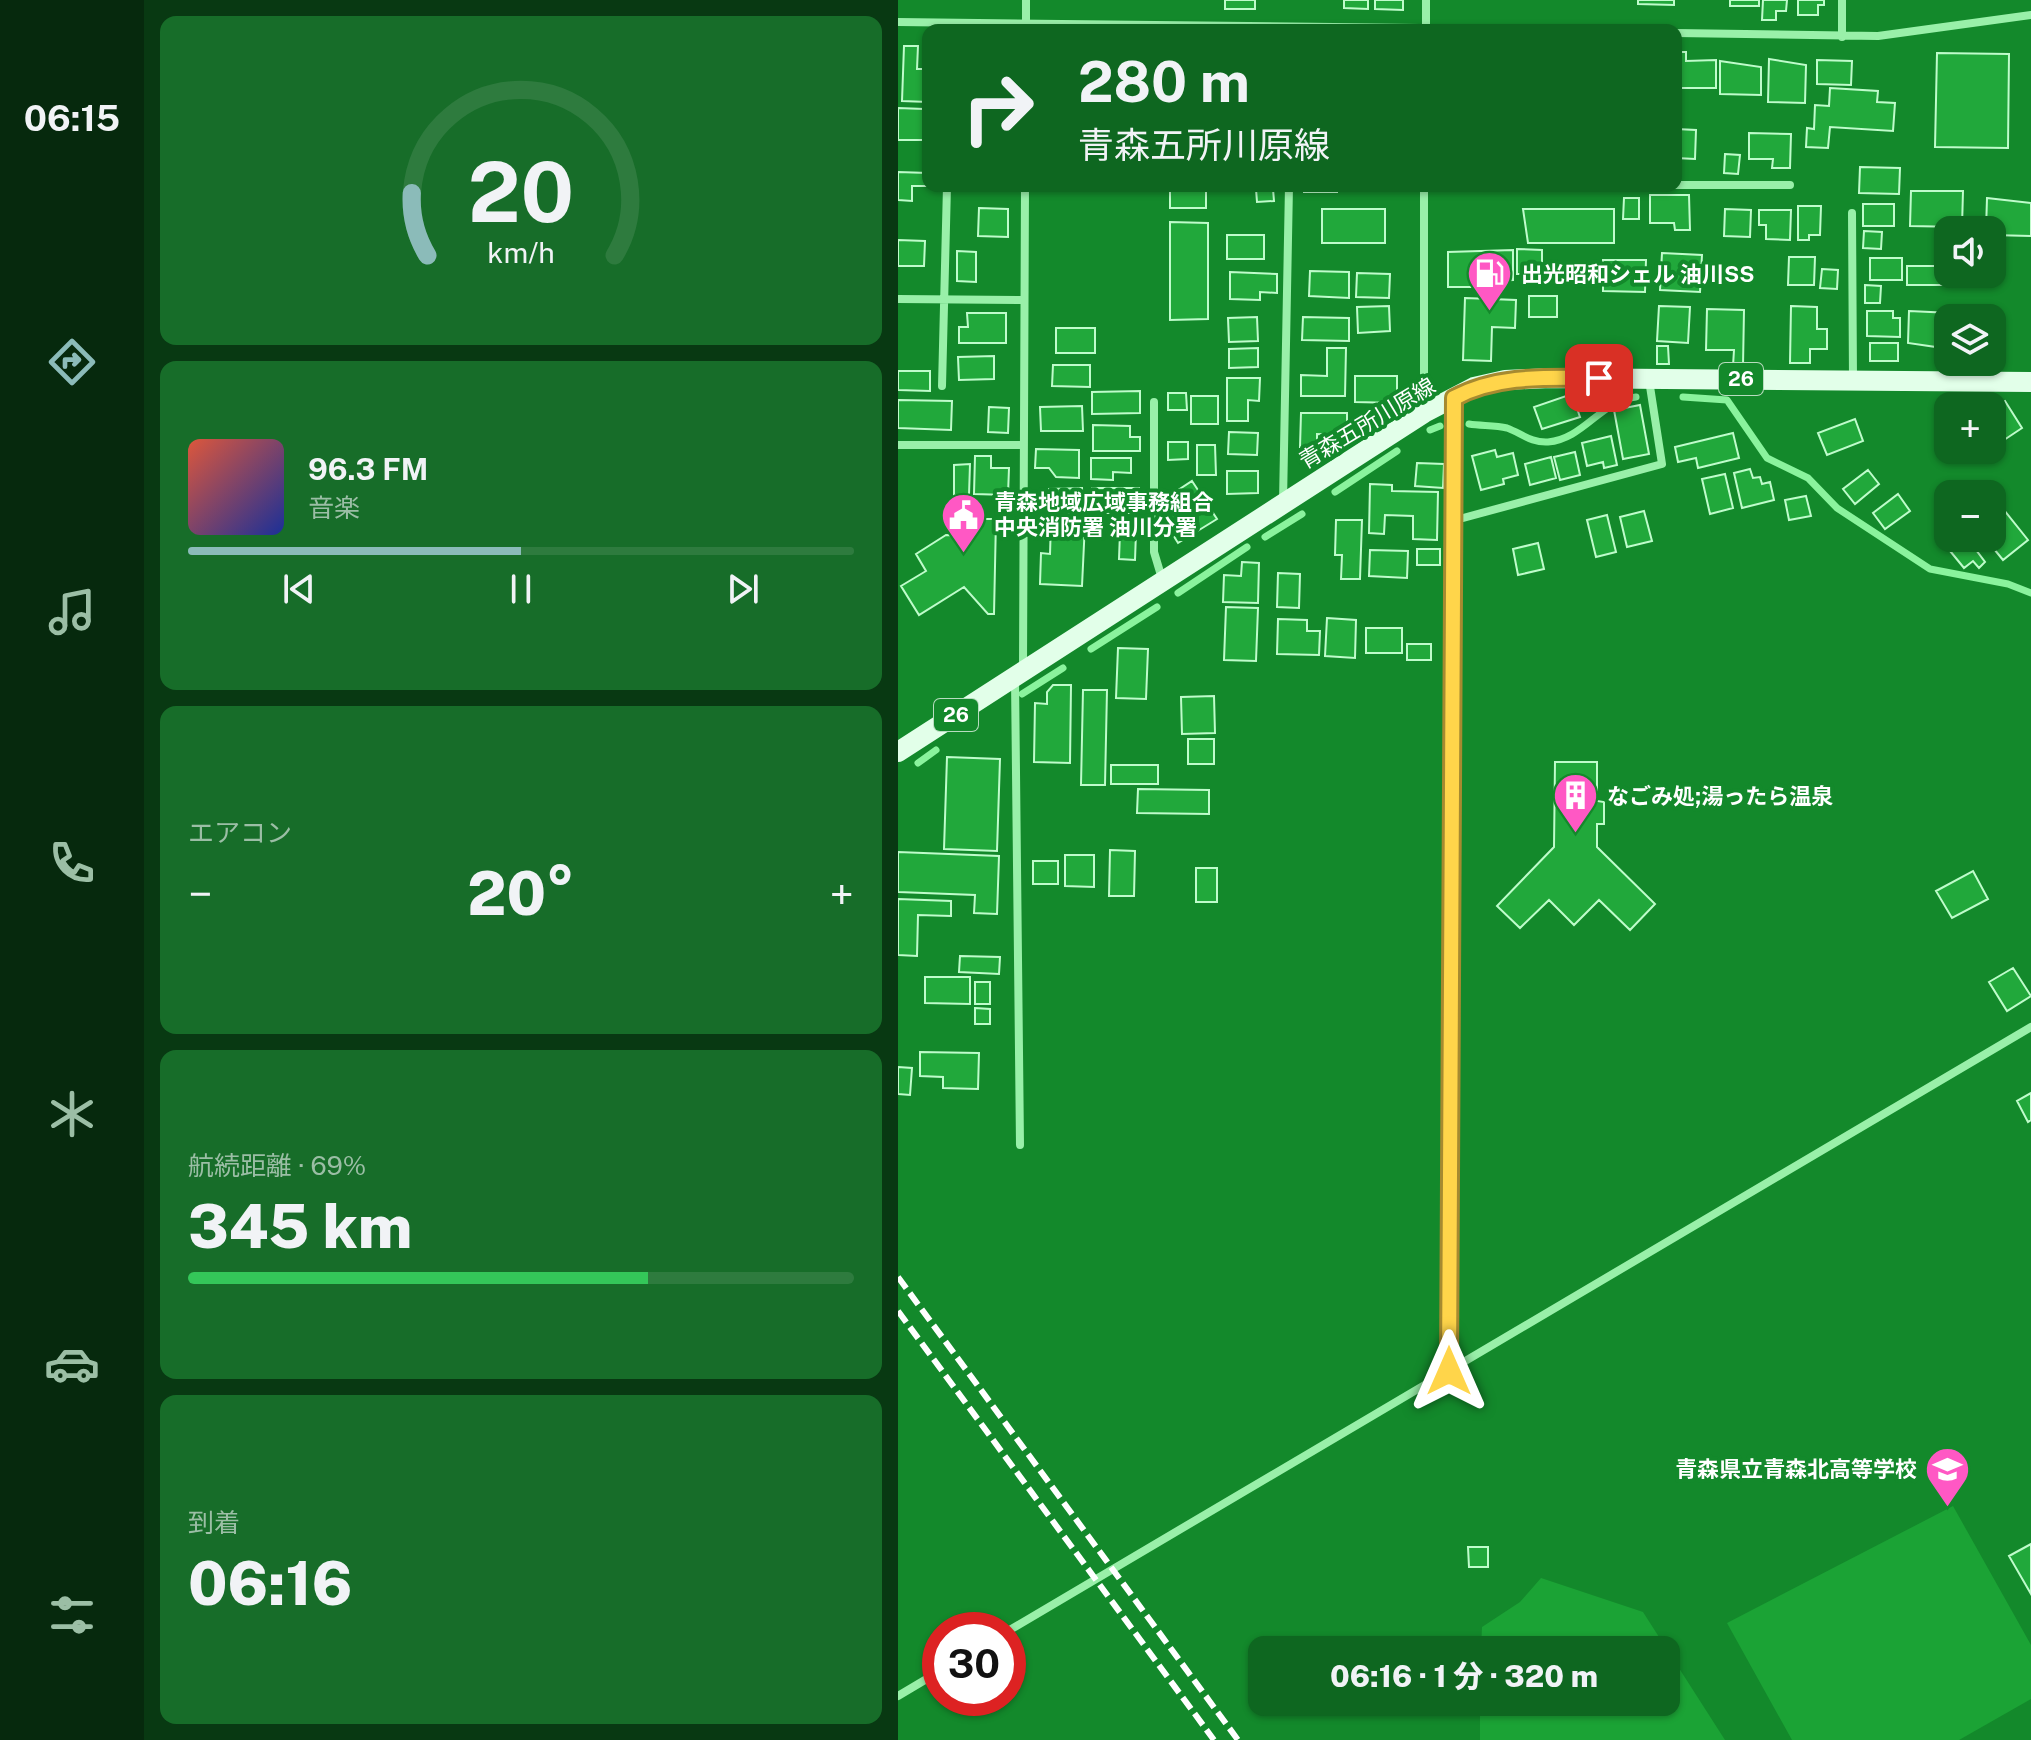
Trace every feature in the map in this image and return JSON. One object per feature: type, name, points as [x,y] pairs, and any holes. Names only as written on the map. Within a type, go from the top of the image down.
[{"type":"main road","name":"青森五所川原線","points":[[898,752],[1424,413],[1474,387],[1505,380],[1648,378],[2031,382]]},
{"type":"street","points":[[1026,0],[1026,24]]},
{"type":"street","points":[[1426,0],[1426,24]]},
{"type":"street","points":[[1842,0],[1842,37]]},
{"type":"street","points":[[1682,33],[1878,36],[2031,15]]},
{"type":"street","points":[[898,22],[922,24]]},
{"type":"street","points":[[1682,185],[1790,185]]},
{"type":"street","points":[[942,386],[947,192]]},
{"type":"street","points":[[1020,1145],[1019,675],[1025,192]]},
{"type":"street","points":[[1283,503],[1289,192]]},
{"type":"street","points":[[1424,192],[1424,413]]},
{"type":"street","points":[[1852,213],[1853,381]]},
{"type":"street","points":[[898,299],[1024,300]]},
{"type":"street","points":[[1452,521],[1662,464],[1648,378]]},
{"type":"street","points":[[1449,1371],[1454,398]]},
{"type":"street","points":[[1154,402],[1154,552],[1163,583]]},
{"type":"street","points":[[898,445],[1023,445]]},
{"type":"street","points":[[1026,1620],[2031,1027]]},
{"type":"street","points":[[898,1696],[922,1682]]},
{"type":"green space","name":"青森県立青森北高等学校","points":[[1953,1506],[2031,1645],[2031,1699],[1959,1740],[1792,1740],[1727,1623]]},
{"type":"green space","points":[[1541,1578],[1643,1612],[1658,1636],[1482,1636],[1482,1627],[1520,1602]]},
{"type":"green space","points":[[1680,1670],[1725,1740],[1480,1740],[1480,1716],[1680,1716]]},
{"type":"building","points":[[1225,0],[1255,0],[1255,9],[1225,9]]},
{"type":"building","points":[[1344,0],[1368,0],[1368,9],[1344,8]]},
{"type":"building","points":[[1375,0],[1403,0],[1403,10],[1375,9]]},
{"type":"building","points":[[1638,0],[1674,0],[1674,5],[1638,4]]},
{"type":"building","points":[[1730,0],[1759,0],[1759,6],[1730,6]]},
{"type":"building","points":[[1763,0],[1787,0],[1786,11],[1776,11],[1776,20],[1762,20]]},
{"type":"building","points":[[1798,0],[1824,0],[1824,5],[1818,5],[1818,15],[1798,15]]},
{"type":"building","points":[[904,46],[918,46],[917,69],[922,69],[922,102],[902,101]]},
{"type":"building","points":[[1682,52],[1686,52],[1686,61],[1716,60],[1716,88],[1682,88]]},
{"type":"building","points":[[1937,53],[2009,54],[2008,148],[1935,147]]},
{"type":"building","points":[[1769,59],[1806,65],[1805,103],[1768,102]]},
{"type":"building","points":[[1817,60],[1852,61],[1851,85],[1817,84]]},
{"type":"building","points":[[1720,61],[1761,67],[1761,95],[1720,94]]},
{"type":"building","points":[[1830,88],[1878,91],[1877,102],[1895,103],[1893,131],[1830,127],[1828,148],[1806,147],[1807,128],[1814,129],[1815,105],[1829,106]]},
{"type":"building","points":[[898,108],[922,109],[922,140],[898,140]]},
{"type":"building","points":[[1682,129],[1696,130],[1695,159],[1682,158]]},
{"type":"building","points":[[1749,133],[1791,134],[1790,168],[1772,168],[1773,159],[1749,159]]},
{"type":"building","points":[[1725,154],[1740,155],[1738,174],[1724,173]]},
{"type":"building","points":[[1860,167],[1900,168],[1899,194],[1859,193]]},
{"type":"building","points":[[898,172],[922,173],[922,186],[912,186],[912,201],[898,200]]},
{"type":"building","points":[[1911,191],[1963,191],[1962,216],[1934,216],[1934,226],[1910,226]]},
{"type":"building","points":[[1170,192],[1206,192],[1206,208],[1170,208]]},
{"type":"building","points":[[1256,192],[1273,192],[1274,201],[1257,202]]},
{"type":"building","points":[[1650,195],[1689,195],[1690,230],[1675,230],[1674,223],[1650,223]]},
{"type":"building","points":[[1624,198],[1639,198],[1639,219],[1623,219]]},
{"type":"building","points":[[1987,198],[2031,203],[2031,236],[2006,235],[2006,216],[1986,216]]},
{"type":"building","points":[[1863,204],[1894,204],[1894,226],[1863,226]]},
{"type":"building","points":[[1798,206],[1821,206],[1820,235],[1809,235],[1809,240],[1798,240]]},
{"type":"building","points":[[979,208],[1008,209],[1008,237],[978,236]]},
{"type":"building","points":[[1322,209],[1385,209],[1385,243],[1322,243]]},
{"type":"building","points":[[1523,209],[1614,209],[1614,243],[1528,243]]},
{"type":"building","points":[[1725,209],[1751,210],[1750,237],[1724,236]]},
{"type":"building","points":[[1759,210],[1791,210],[1790,240],[1766,239],[1766,225],[1759,225]]},
{"type":"building","points":[[1170,222],[1208,223],[1208,319],[1170,320]]},
{"type":"building","points":[[1864,231],[1882,232],[1881,249],[1863,248]]},
{"type":"building","points":[[1227,235],[1264,235],[1264,259],[1227,259]]},
{"type":"building","points":[[898,240],[925,241],[924,266],[898,266]]},
{"type":"building","points":[[1517,249],[1542,250],[1542,274],[1517,274]]},
{"type":"building","points":[[1513,250],[1513,280],[1485,281],[1485,287],[1448,287],[1448,252]]},
{"type":"building","points":[[957,251],[976,252],[976,282],[957,281]]},
{"type":"building","points":[[1662,253],[1702,255],[1700,292],[1660,290]]},
{"type":"building","points":[[1789,257],[1815,257],[1814,285],[1788,285]]},
{"type":"building","points":[[1870,258],[1902,258],[1902,280],[1870,280]]},
{"type":"building","points":[[1603,260],[1646,260],[1645,292],[1603,291]]},
{"type":"building","points":[[1907,266],[1934,266],[1934,285],[1907,285]]},
{"type":"building","points":[[1822,269],[1838,270],[1837,289],[1820,288]]},
{"type":"building","points":[[1310,271],[1349,272],[1349,298],[1309,296]]},
{"type":"building","points":[[1230,272],[1277,274],[1277,293],[1260,292],[1260,300],[1230,299]]},
{"type":"building","points":[[1357,273],[1390,274],[1389,298],[1356,297]]},
{"type":"building","points":[[1865,285],[1881,286],[1880,303],[1865,303]]},
{"type":"building","points":[[1529,296],[1557,296],[1557,317],[1529,317]]},
{"type":"building","points":[[1465,298],[1516,300],[1515,328],[1492,327],[1491,361],[1463,360]]},
{"type":"building","points":[[1389,306],[1390,331],[1358,333],[1357,307]]},
{"type":"building","points":[[1659,306],[1690,307],[1688,343],[1657,341]]},
{"type":"building","points":[[1791,306],[1817,307],[1817,329],[1827,329],[1827,349],[1810,349],[1810,363],[1790,363]]},
{"type":"building","points":[[1707,309],[1744,310],[1743,366],[1733,366],[1734,350],[1706,350]]},
{"type":"building","points":[[1867,311],[1893,311],[1893,318],[1900,318],[1900,337],[1867,336]]},
{"type":"building","points":[[1909,311],[1934,312],[1934,347],[1908,343]]},
{"type":"building","points":[[967,313],[1006,313],[1006,343],[959,343],[959,327],[968,327]]},
{"type":"building","points":[[1257,317],[1258,341],[1229,342],[1228,318]]},
{"type":"building","points":[[1303,317],[1349,318],[1349,341],[1302,340]]},
{"type":"building","points":[[1056,328],[1095,328],[1095,353],[1056,353]]},
{"type":"building","points":[[1870,343],[1898,343],[1898,361],[1870,361]]},
{"type":"building","points":[[1657,346],[1668,346],[1669,364],[1657,364]]},
{"type":"building","points":[[1258,348],[1258,367],[1229,368],[1229,349]]},
{"type":"building","points":[[1327,348],[1346,348],[1345,396],[1301,396],[1301,375],[1327,376]]},
{"type":"building","points":[[994,356],[994,379],[959,380],[958,357]]},
{"type":"building","points":[[1053,365],[1090,365],[1090,387],[1052,386]]},
{"type":"building","points":[[898,371],[930,371],[930,391],[898,390]]},
{"type":"building","points":[[1355,376],[1397,376],[1397,403],[1355,402]]},
{"type":"building","points":[[1227,378],[1260,378],[1259,401],[1248,400],[1248,421],[1227,421]]},
{"type":"building","points":[[1140,391],[1140,413],[1092,414],[1092,392]]},
{"type":"building","points":[[1168,393],[1186,393],[1187,410],[1168,410]]},
{"type":"building","points":[[1572,394],[1580,417],[1542,429],[1534,407]]},
{"type":"building","points":[[1191,396],[1218,396],[1218,424],[1191,424]]},
{"type":"building","points":[[898,400],[952,401],[951,430],[898,428]]},
{"type":"building","points":[[2006,403],[2022,428],[2006,439]]},
{"type":"building","points":[[1640,405],[1649,454],[1623,459],[1614,410]]},
{"type":"building","points":[[1082,406],[1083,431],[1041,431],[1040,407]]},
{"type":"building","points":[[989,407],[1009,408],[1008,433],[988,432]]},
{"type":"building","points":[[1301,413],[1347,413],[1347,435],[1317,434],[1317,447],[1300,447]]},
{"type":"building","points":[[1855,419],[1863,441],[1827,455],[1818,433]]},
{"type":"building","points":[[1093,425],[1130,426],[1130,437],[1140,437],[1140,451],[1093,451]]},
{"type":"building","points":[[1229,432],[1258,433],[1257,455],[1228,454]]},
{"type":"building","points":[[1733,433],[1739,458],[1698,468],[1696,458],[1678,462],[1675,447]]},
{"type":"building","points":[[1611,436],[1617,465],[1604,468],[1603,462],[1587,466],[1582,443]]},
{"type":"building","points":[[1168,442],[1188,442],[1188,459],[1168,460]]},
{"type":"building","points":[[1197,445],[1215,445],[1216,475],[1197,475]]},
{"type":"building","points":[[1036,449],[1079,450],[1079,478],[1056,477],[1049,468],[1035,468]]},
{"type":"building","points":[[1495,450],[1497,457],[1513,453],[1518,475],[1503,479],[1504,484],[1481,490],[1472,456]]},
{"type":"building","points":[[1575,452],[1580,475],[1560,480],[1554,457]]},
{"type":"building","points":[[975,456],[991,456],[991,468],[1009,468],[1008,495],[974,494]]},
{"type":"building","points":[[1551,457],[1556,478],[1530,485],[1525,464]]},
{"type":"building","points":[[1091,458],[1131,458],[1131,473],[1113,472],[1113,480],[1091,479]]},
{"type":"building","points":[[1417,463],[1444,464],[1443,488],[1415,486]]},
{"type":"building","points":[[970,464],[969,495],[954,495],[954,465]]},
{"type":"building","points":[[1750,469],[1753,478],[1760,477],[1762,484],[1770,482],[1774,500],[1742,508],[1734,473]]},
{"type":"building","points":[[1868,470],[1879,484],[1855,504],[1843,489]]},
{"type":"building","points":[[1227,471],[1258,471],[1258,493],[1227,494]]},
{"type":"building","points":[[1725,474],[1733,508],[1710,514],[1702,479]]},
{"type":"building","points":[[1192,481],[1217,519],[1178,543],[1165,522],[1166,498]]},
{"type":"building","points":[[1370,484],[1392,485],[1392,491],[1438,492],[1437,540],[1413,539],[1413,516],[1385,515],[1384,534],[1369,533]]},
{"type":"building","points":[[1082,488],[1083,514],[1049,514],[1049,489]]},
{"type":"building","points":[[1092,488],[1139,488],[1138,513],[1092,513]]},
{"type":"building","points":[[1898,494],[1910,511],[1885,529],[1873,513]]},
{"type":"building","points":[[1806,496],[1811,516],[1789,520],[1785,500]]},
{"type":"building","points":[[1644,511],[1652,541],[1627,547],[1620,517]]},
{"type":"building","points":[[2006,512],[2028,540],[2003,560],[1996,552],[2006,552]]},
{"type":"building","points":[[1607,515],[1616,552],[1596,557],[1587,520]]},
{"type":"building","points":[[965,519],[996,519],[994,614],[988,614],[964,587],[919,615],[901,586],[926,571],[916,554],[946,535],[965,536]]},
{"type":"building","points":[[1336,520],[1362,520],[1360,579],[1341,579],[1342,555],[1335,555]]},
{"type":"building","points":[[1051,522],[1085,523],[1082,586],[1040,584],[1041,553],[1050,554]]},
{"type":"building","points":[[1120,532],[1136,532],[1135,560],[1119,559]]},
{"type":"building","points":[[1538,543],[1544,569],[1518,575],[1513,549]]},
{"type":"building","points":[[1417,549],[1440,549],[1440,565],[1417,565]]},
{"type":"building","points":[[1370,550],[1408,551],[1407,578],[1369,576]]},
{"type":"building","points":[[1951,552],[1978,552],[1985,562],[1979,568],[1973,561],[1964,568]]},
{"type":"building","points":[[1242,562],[1259,563],[1258,603],[1223,602],[1224,575],[1241,576]]},
{"type":"building","points":[[1278,573],[1300,574],[1299,608],[1277,607]]},
{"type":"building","points":[[1226,607],[1258,608],[1256,661],[1224,660]]},
{"type":"building","points":[[1327,618],[1356,620],[1355,658],[1325,656]]},
{"type":"building","points":[[1278,619],[1307,620],[1307,631],[1320,631],[1319,655],[1277,654]]},
{"type":"building","points":[[1366,628],[1402,628],[1402,653],[1366,653]]},
{"type":"building","points":[[1407,644],[1431,644],[1431,660],[1407,660]]},
{"type":"building","points":[[1118,648],[1148,649],[1146,699],[1116,698]]},
{"type":"building","points":[[1053,685],[1071,685],[1070,763],[1034,762],[1035,703],[1047,704],[1047,692]]},
{"type":"building","points":[[1083,690],[1107,690],[1105,785],[1081,785]]},
{"type":"building","points":[[1214,696],[1215,733],[1182,734],[1181,697]]},
{"type":"building","points":[[1188,739],[1214,739],[1214,764],[1188,764]]},
{"type":"building","points":[[947,757],[1000,759],[997,851],[944,849]]},
{"type":"building","name":"なごみ処;湯ったら温泉","points":[[1555,762],[1597,762],[1597,801],[1604,802],[1604,824],[1597,824],[1597,847],[1655,904],[1630,930],[1599,900],[1574,925],[1549,900],[1520,928],[1497,906],[1554,847]]},
{"type":"building","points":[[1111,765],[1158,765],[1158,784],[1111,784]]},
{"type":"building","points":[[1138,789],[1209,790],[1209,814],[1137,813]]},
{"type":"building","points":[[1110,850],[1135,851],[1134,896],[1109,896]]},
{"type":"building","points":[[898,852],[999,856],[997,914],[974,913],[975,895],[898,892]]},
{"type":"building","points":[[1065,855],[1094,855],[1094,887],[1065,886]]},
{"type":"building","points":[[1033,861],[1058,861],[1058,884],[1033,884]]},
{"type":"building","points":[[1196,868],[1217,868],[1217,902],[1196,902]]},
{"type":"building","points":[[1973,871],[1988,899],[1952,918],[1936,891]]},
{"type":"building","points":[[898,899],[951,901],[951,916],[918,915],[917,956],[898,955]]},
{"type":"building","points":[[960,956],[1000,957],[999,974],[959,972]]},
{"type":"building","points":[[2013,968],[2031,996],[2007,1011],[1989,982]]},
{"type":"building","points":[[925,977],[970,977],[970,1004],[925,1003]]},
{"type":"building","points":[[975,982],[990,982],[990,1004],[975,1004]]},
{"type":"building","points":[[975,1008],[990,1009],[990,1024],[975,1024]]},
{"type":"building","points":[[920,1052],[979,1053],[978,1089],[943,1088],[943,1077],[920,1076]]},
{"type":"building","points":[[898,1067],[912,1068],[910,1095],[898,1094]]},
{"type":"building","points":[[2031,1093],[2031,1120],[2028,1122],[2017,1101]]},
{"type":"building","points":[[2031,1544],[2031,1594],[2009,1556]]},
{"type":"building","points":[[1468,1547],[1488,1547],[1488,1567],[1469,1567]]},
{"type":"waterway","points":[[1469,424],[1507,428],[1531,439],[1548,442],[1572,434],[1612,405],[1636,397]]},
{"type":"waterway","points":[[1683,397],[1727,400],[1767,458],[1808,478],[1837,508],[1930,569],[2008,584],[2031,593]]},
{"type":"waterway","points":[[1430,430],[1440,426]]},
{"type":"waterway","points":[[1335,492],[1397,451]]},
{"type":"waterway","points":[[1265,537],[1302,514]]},
{"type":"waterway","points":[[1178,593],[1247,547]]},
{"type":"waterway","points":[[1091,649],[1157,607]]},
{"type":"waterway","points":[[1022,694],[1063,668]]},
{"type":"waterway","points":[[918,763],[936,750]]},
{"type":"railway","points":[[898,1277],[1238,1740]]},
{"type":"railway","points":[[898,1311],[1214,1740]]},
{"type":"place","name":"出光昭和シェル 油川SS","points":[[1490,313]]},
{"type":"place","name":"青森地域広域事務組合 中央消防署 油川分署","points":[[963,554]]},
{"type":"place","name":"なごみ処;湯ったら温泉","points":[[1576,835]]},
{"type":"place","name":"青森県立青森北高等学校","points":[[1948,1508]]},
{"type":"route","points":[[1449,1371],[1454,398],[1474,387],[1505,380],[1599,378]]}]
